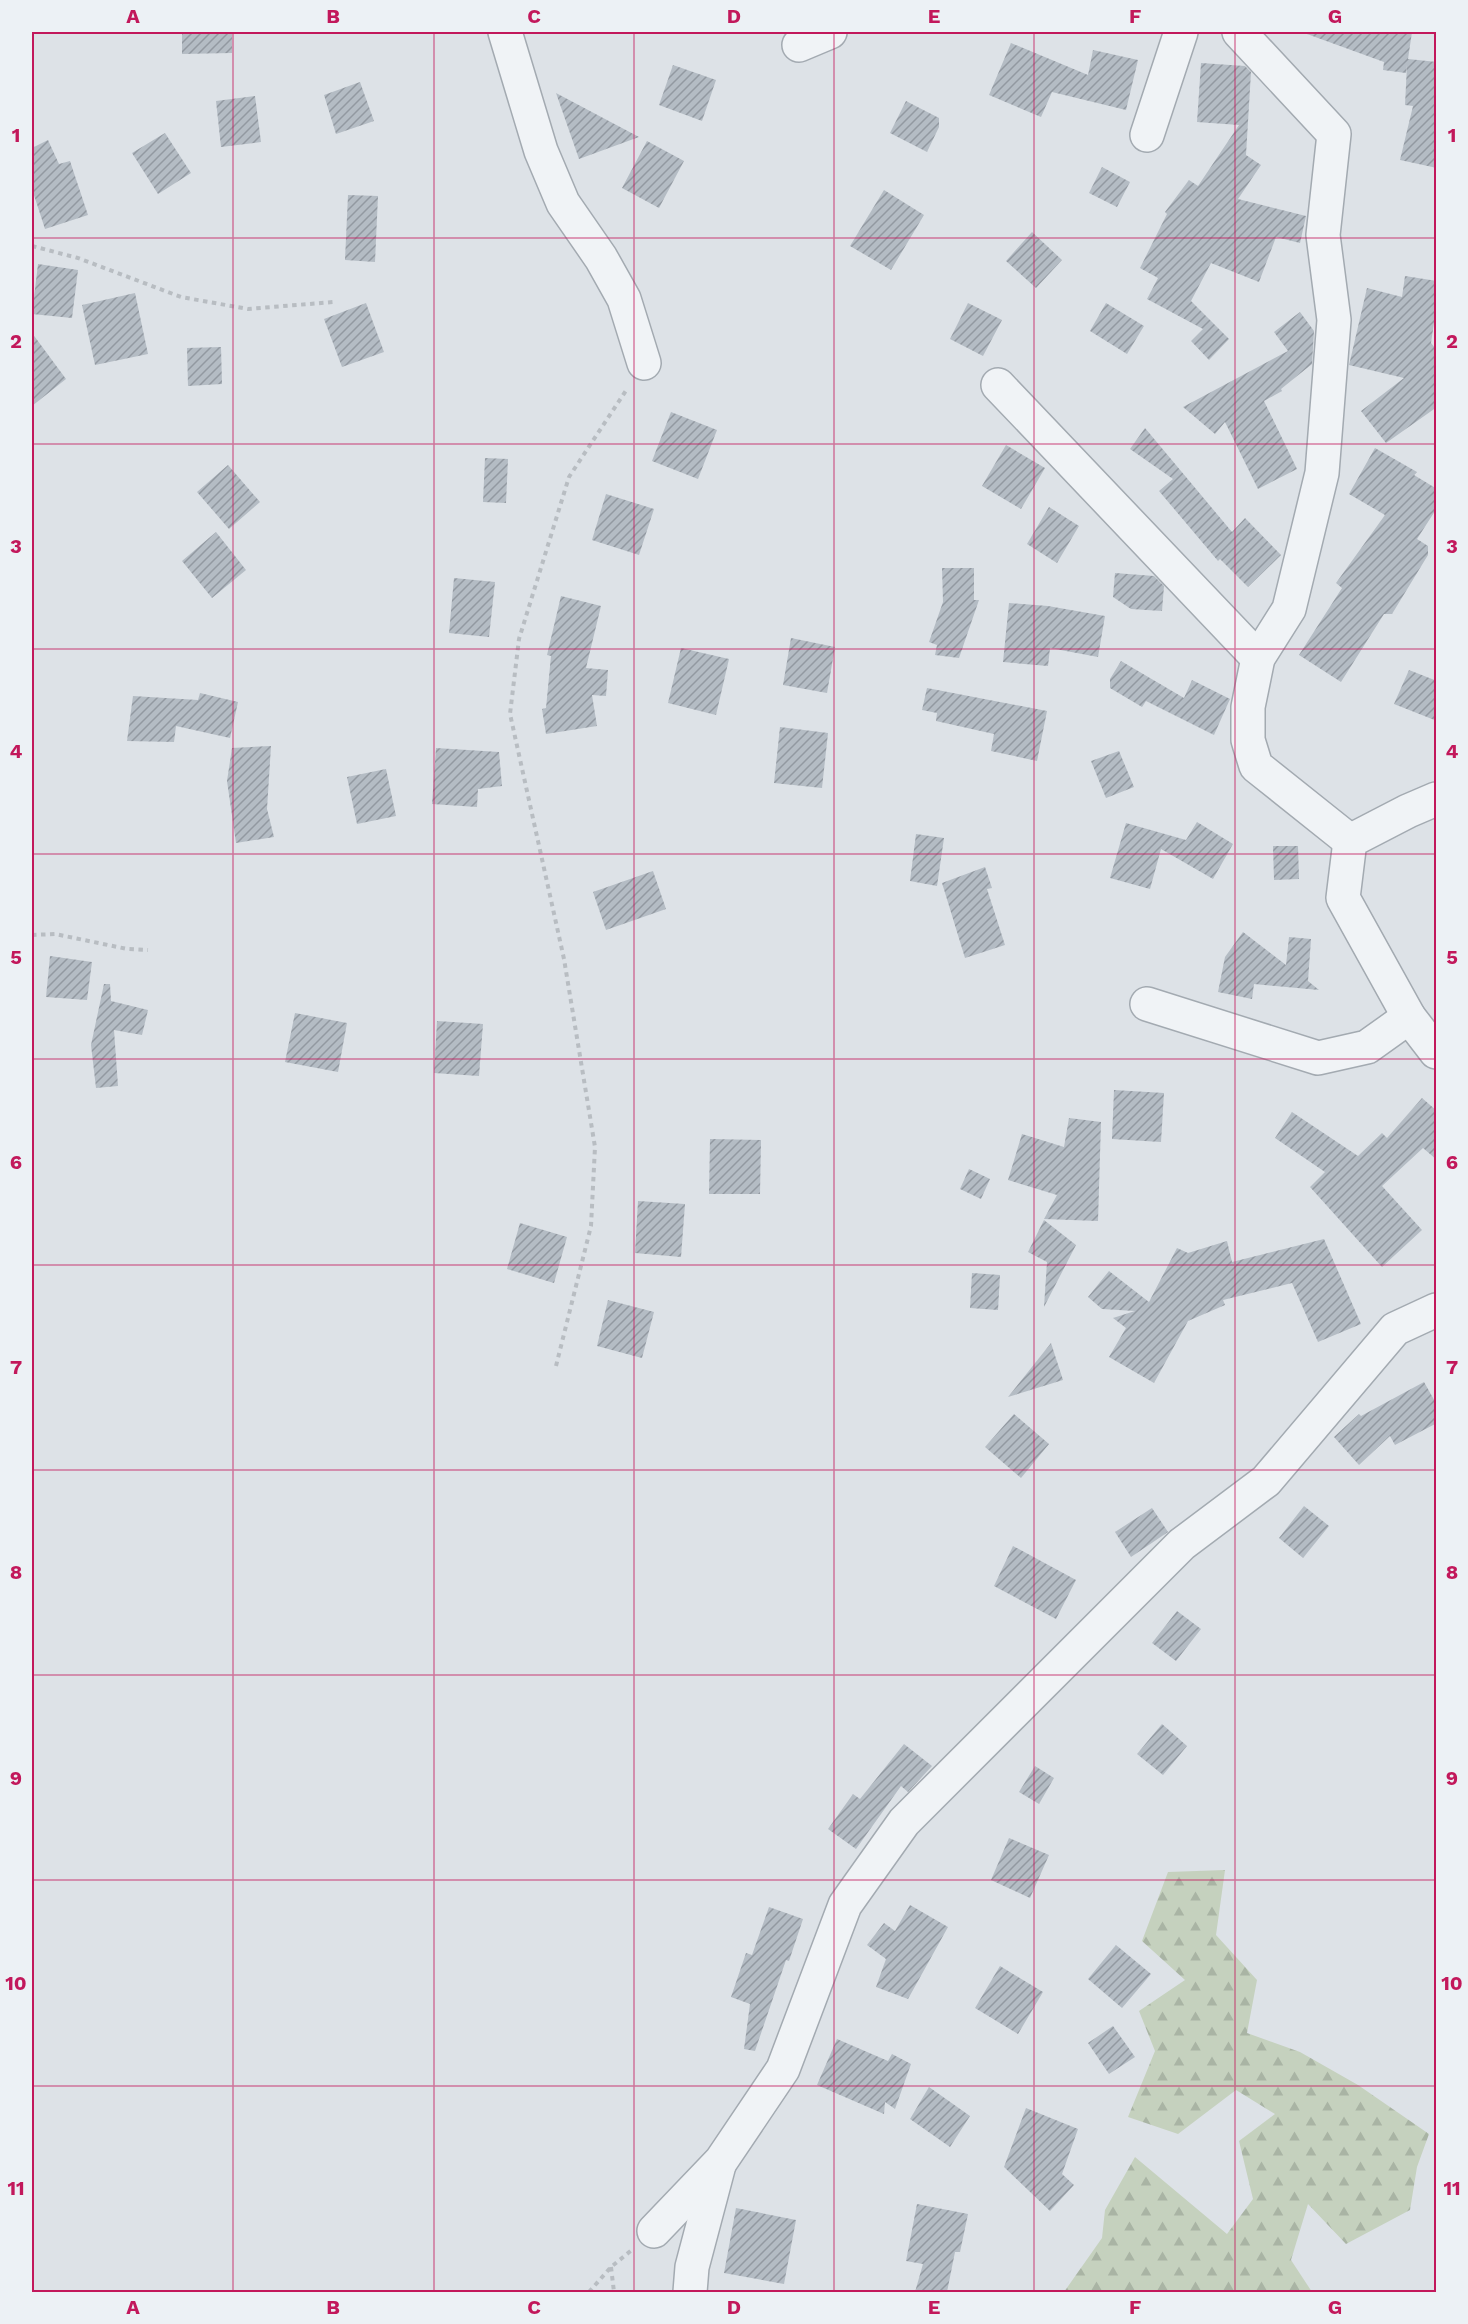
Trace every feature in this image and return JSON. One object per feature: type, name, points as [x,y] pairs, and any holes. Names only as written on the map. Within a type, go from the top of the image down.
[{"type":"street","points":[[505,32],[541,151],[563,204],[601,258],[624,299],[644,363]]},
{"type":"street","points":[[799,45],[830,32]]},
{"type":"street","points":[[1147,135],[1181,32]]},
{"type":"street","points":[[1239,32],[1334,134],[1323,235],[1334,320],[1322,473],[1289,609],[1258,658],[1248,707],[1248,740],[1256,766],[1350,841]]},
{"type":"street","points":[[998,385],[1258,658]]},
{"type":"street","points":[[1350,841],[1408,811],[1437,799]]},
{"type":"street","points":[[1350,841],[1343,898],[1409,1017],[1437,1053]]},
{"type":"street","points":[[1147,1004],[1318,1058],[1367,1047],[1409,1017]]},
{"type":"street","points":[[654,2231],[720,2161],[783,2069],[845,1905],[904,1822],[1182,1544],[1266,1481],[1395,1329],[1437,1310]]},
{"type":"street","points":[[690,2292],[692,2267],[720,2161]]},
{"type":"path","points":[[32,246],[78,258],[181,297],[248,309],[333,302]]},
{"type":"path","points":[[556,1366],[591,1226],[596,1147],[564,959],[510,714],[519,639],[569,477],[644,363]]},
{"type":"path","points":[[32,935],[55,934],[127,949],[148,950]]},
{"type":"path","points":[[589,2292],[611,2267],[654,2231]]},
{"type":"path","points":[[611,2267],[614,2292]]},
{"type":"green space","points":[[1225,1870],[1216,1935],[1257,1980],[1247,2033],[1300,2052],[1358,2085],[1429,2134],[1417,2167],[1410,2210],[1346,2244],[1308,2204],[1291,2260],[1312,2292],[1064,2292],[1102,2238],[1105,2210],[1135,2157],[1227,2234],[1253,2199],[1239,2141],[1275,2114],[1236,2090],[1178,2134],[1128,2117],[1155,2051],[1139,2011],[1185,1980],[1142,1941],[1168,1872]]},
{"type":"building","points":[[182,32],[232,32],[232,53],[182,54]]},
{"type":"building","points":[[1308,32],[1412,32],[1408,59],[1437,62],[1437,168],[1400,160],[1413,106],[1405,105],[1407,65],[1406,73],[1383,70],[1384,62],[1307,34]]},
{"type":"building","points":[[1011,43],[1088,75],[1093,50],[1138,60],[1126,110],[1052,92],[1041,117],[989,95]]},
{"type":"building","points":[[1201,63],[1245,66],[1251,72],[1246,155],[1261,165],[1238,199],[1306,216],[1300,243],[1276,237],[1259,282],[1211,263],[1191,301],[1229,339],[1209,360],[1191,341],[1203,329],[1147,299],[1158,278],[1140,268],[1167,214],[1165,212],[1189,180],[1198,186],[1239,125],[1197,122]]},
{"type":"building","points":[[673,65],[716,80],[702,121],[659,105]]},
{"type":"building","points":[[360,82],[374,121],[336,134],[324,95]]},
{"type":"building","points":[[556,93],[639,137],[579,159]]},
{"type":"building","points":[[255,96],[261,142],[221,147],[216,101]]},
{"type":"building","points":[[906,101],[939,118],[939,127],[927,152],[890,133]]},
{"type":"building","points":[[165,133],[191,173],[158,194],[132,153]]},
{"type":"building","points":[[48,140],[59,164],[70,161],[88,215],[45,229],[32,189],[32,148]]},
{"type":"building","points":[[647,141],[684,161],[659,208],[622,188]]},
{"type":"building","points":[[1102,167],[1130,182],[1117,207],[1089,193]]},
{"type":"building","points":[[884,190],[924,215],[891,270],[850,246]]},
{"type":"building","points":[[348,195],[378,196],[375,262],[345,260]]},
{"type":"building","points":[[1032,232],[1062,260],[1036,288],[1006,261]]},
{"type":"building","points":[[38,264],[78,270],[72,318],[32,314]]},
{"type":"building","points":[[1405,276],[1437,281],[1437,303],[1431,343],[1437,350],[1437,407],[1386,443],[1361,411],[1404,378],[1349,365],[1367,288],[1402,297]]},
{"type":"building","points":[[135,293],[148,354],[95,365],[82,305]]},
{"type":"building","points":[[366,303],[384,352],[342,367],[324,319]]},
{"type":"building","points":[[968,303],[1002,320],[983,356],[950,339]]},
{"type":"building","points":[[1106,303],[1144,326],[1127,354],[1090,331]]},
{"type":"building","points":[[1300,312],[1314,331],[1312,364],[1281,389],[1282,391],[1264,401],[1297,469],[1258,489],[1225,422],[1215,434],[1183,407],[1288,351],[1274,332]]},
{"type":"building","points":[[32,333],[66,379],[32,406]]},
{"type":"building","points":[[221,347],[222,384],[188,386],[187,348]]},
{"type":"building","points":[[671,412],[717,430],[698,479],[652,461]]},
{"type":"building","points":[[1145,428],[1232,532],[1245,518],[1281,555],[1248,587],[1220,559],[1218,561],[1159,491],[1173,479],[1130,449]]},
{"type":"building","points":[[1006,445],[1045,468],[1021,509],[982,486]]},
{"type":"building","points":[[1375,448],[1417,472],[1414,475],[1437,489],[1437,508],[1417,539],[1428,546],[1428,555],[1392,614],[1384,614],[1341,682],[1299,655],[1342,588],[1336,583],[1385,515],[1349,494]]},
{"type":"building","points":[[485,458],[508,459],[506,503],[483,502]]},
{"type":"building","points":[[228,465],[260,502],[229,529],[197,492]]},
{"type":"building","points":[[606,494],[654,509],[639,555],[592,540]]},
{"type":"building","points":[[1049,507],[1079,526],[1057,563],[1027,544]]},
{"type":"building","points":[[216,532],[246,570],[212,598],[182,561]]},
{"type":"building","points":[[942,568],[974,568],[974,600],[979,600],[959,658],[935,655],[937,645],[929,642],[943,602]]},
{"type":"building","points":[[1115,573],[1154,576],[1164,586],[1162,611],[1131,609],[1113,597]]},
{"type":"building","points":[[454,578],[495,582],[489,637],[449,633]]},
{"type":"building","points":[[561,596],[601,606],[586,668],[608,670],[606,696],[592,695],[597,726],[546,734],[542,709],[546,708],[551,656],[547,655]]},
{"type":"building","points":[[1009,603],[1048,606],[1105,616],[1098,657],[1050,648],[1048,666],[1003,662]]},
{"type":"building","points":[[791,638],[835,647],[827,693],[783,685]]},
{"type":"building","points":[[681,648],[729,659],[716,715],[668,703]]},
{"type":"building","points":[[1121,661],[1184,698],[1192,680],[1230,699],[1214,735],[1146,701],[1142,707],[1110,688],[1110,679]]},
{"type":"building","points":[[1409,670],[1437,681],[1437,721],[1394,704]]},
{"type":"building","points":[[927,688],[1047,711],[1037,761],[991,751],[994,734],[936,721],[937,713],[922,710]]},
{"type":"building","points":[[200,693],[238,702],[230,738],[176,726],[174,742],[127,741],[133,696],[198,700]]},
{"type":"building","points":[[780,727],[828,733],[822,788],[774,783]]},
{"type":"building","points":[[271,746],[267,809],[274,837],[236,843],[227,781],[232,748]]},
{"type":"building","points":[[436,748],[499,752],[502,786],[478,789],[477,807],[432,804]]},
{"type":"building","points":[[1119,751],[1134,787],[1106,798],[1091,761]]},
{"type":"building","points":[[386,769],[396,816],[357,824],[347,777]]},
{"type":"building","points":[[1197,822],[1233,844],[1213,879],[1161,849],[1150,889],[1110,878],[1126,823],[1186,840]]},
{"type":"building","points":[[916,834],[944,838],[937,886],[910,881]]},
{"type":"building","points":[[1273,846],[1298,846],[1299,879],[1274,880]]},
{"type":"building","points":[[985,867],[992,888],[987,889],[1005,945],[965,958],[942,883]]},
{"type":"building","points":[[653,871],[666,909],[606,930],[593,892]]},
{"type":"building","points":[[1243,932],[1286,965],[1289,937],[1311,939],[1308,981],[1319,990],[1254,984],[1252,999],[1218,992],[1225,957]]},
{"type":"building","points":[[50,956],[92,962],[87,1000],[46,997]]},
{"type":"building","points":[[104,984],[110,984],[111,1001],[148,1010],[142,1035],[114,1030],[118,1086],[96,1088],[91,1045]]},
{"type":"building","points":[[295,1013],[347,1023],[338,1072],[285,1062]]},
{"type":"building","points":[[437,1021],[483,1024],[479,1076],[434,1073]]},
{"type":"building","points":[[1114,1090],[1164,1093],[1161,1142],[1112,1139]]},
{"type":"building","points":[[1422,1098],[1437,1111],[1437,1160],[1423,1148],[1382,1186],[1422,1230],[1382,1267],[1310,1187],[1325,1172],[1275,1138],[1292,1112],[1358,1156],[1382,1133],[1387,1138]]},
{"type":"building","points":[[1069,1118],[1101,1122],[1098,1221],[1044,1219],[1057,1195],[1008,1180],[1022,1134],[1064,1147]]},
{"type":"building","points":[[710,1139],[761,1140],[760,1194],[709,1194]]},
{"type":"building","points":[[969,1169],[990,1179],[981,1199],[960,1189]]},
{"type":"building","points":[[638,1201],[685,1204],[681,1257],[635,1253]]},
{"type":"building","points":[[1044,1220],[1076,1245],[1044,1307],[1047,1262],[1028,1252]]},
{"type":"building","points":[[520,1223],[567,1237],[554,1283],[507,1269]]},
{"type":"building","points":[[1324,1239],[1361,1324],[1318,1342],[1292,1283],[1223,1300],[1225,1305],[1188,1321],[1154,1383],[1109,1357],[1126,1328],[1113,1318],[1135,1311],[1102,1309],[1088,1297],[1109,1271],[1149,1302],[1177,1248],[1188,1253],[1227,1241],[1232,1262]]},
{"type":"building","points":[[972,1273],[1000,1275],[998,1310],[970,1308]]},
{"type":"building","points":[[608,1300],[654,1312],[642,1358],[597,1346]]},
{"type":"building","points":[[1051,1343],[1063,1380],[1008,1397]]},
{"type":"building","points":[[1424,1382],[1437,1405],[1437,1423],[1395,1445],[1390,1436],[1359,1465],[1334,1437],[1359,1414],[1361,1416]]},
{"type":"building","points":[[1014,1414],[1049,1444],[1021,1478],[985,1447]]},
{"type":"building","points":[[1304,1506],[1329,1526],[1303,1558],[1279,1538]]},
{"type":"building","points":[[1152,1508],[1168,1532],[1131,1557],[1115,1532]]},
{"type":"building","points":[[1013,1546],[1076,1580],[1056,1619],[994,1586]]},
{"type":"building","points":[[1177,1611],[1201,1629],[1176,1661],[1152,1643]]},
{"type":"building","points":[[1162,1724],[1187,1746],[1163,1775],[1137,1754]]},
{"type":"building","points":[[904,1744],[932,1766],[908,1792],[901,1786],[856,1849],[828,1829],[853,1794],[860,1799]]},
{"type":"building","points":[[1035,1766],[1054,1778],[1039,1804],[1019,1792]]},
{"type":"building","points":[[1009,1838],[1049,1855],[1030,1898],[991,1880]]},
{"type":"building","points":[[910,1905],[948,1927],[908,1999],[876,1987],[886,1959],[867,1945],[884,1923],[895,1931]]},
{"type":"building","points":[[769,1907],[803,1919],[789,1961],[786,1960],[755,2051],[744,2049],[750,2004],[731,1997],[746,1953],[752,1955]]},
{"type":"building","points":[[1116,1945],[1151,1974],[1122,2008],[1088,1979]]},
{"type":"building","points":[[1000,1966],[1043,1992],[1018,2034],[975,2008]]},
{"type":"building","points":[[1113,2026],[1135,2057],[1109,2074],[1088,2043]]},
{"type":"building","points":[[837,2039],[888,2061],[892,2054],[911,2064],[895,2109],[885,2102],[884,2114],[817,2085]]},
{"type":"building","points":[[929,2087],[970,2116],[950,2147],[910,2119]]},
{"type":"building","points":[[1026,2108],[1078,2129],[1062,2174],[1074,2185],[1050,2211],[1004,2167]]},
{"type":"building","points":[[917,2204],[968,2214],[960,2252],[955,2252],[947,2292],[915,2292],[923,2264],[906,2261]]},
{"type":"building","points":[[736,2208],[796,2220],[784,2284],[724,2273]]}]
